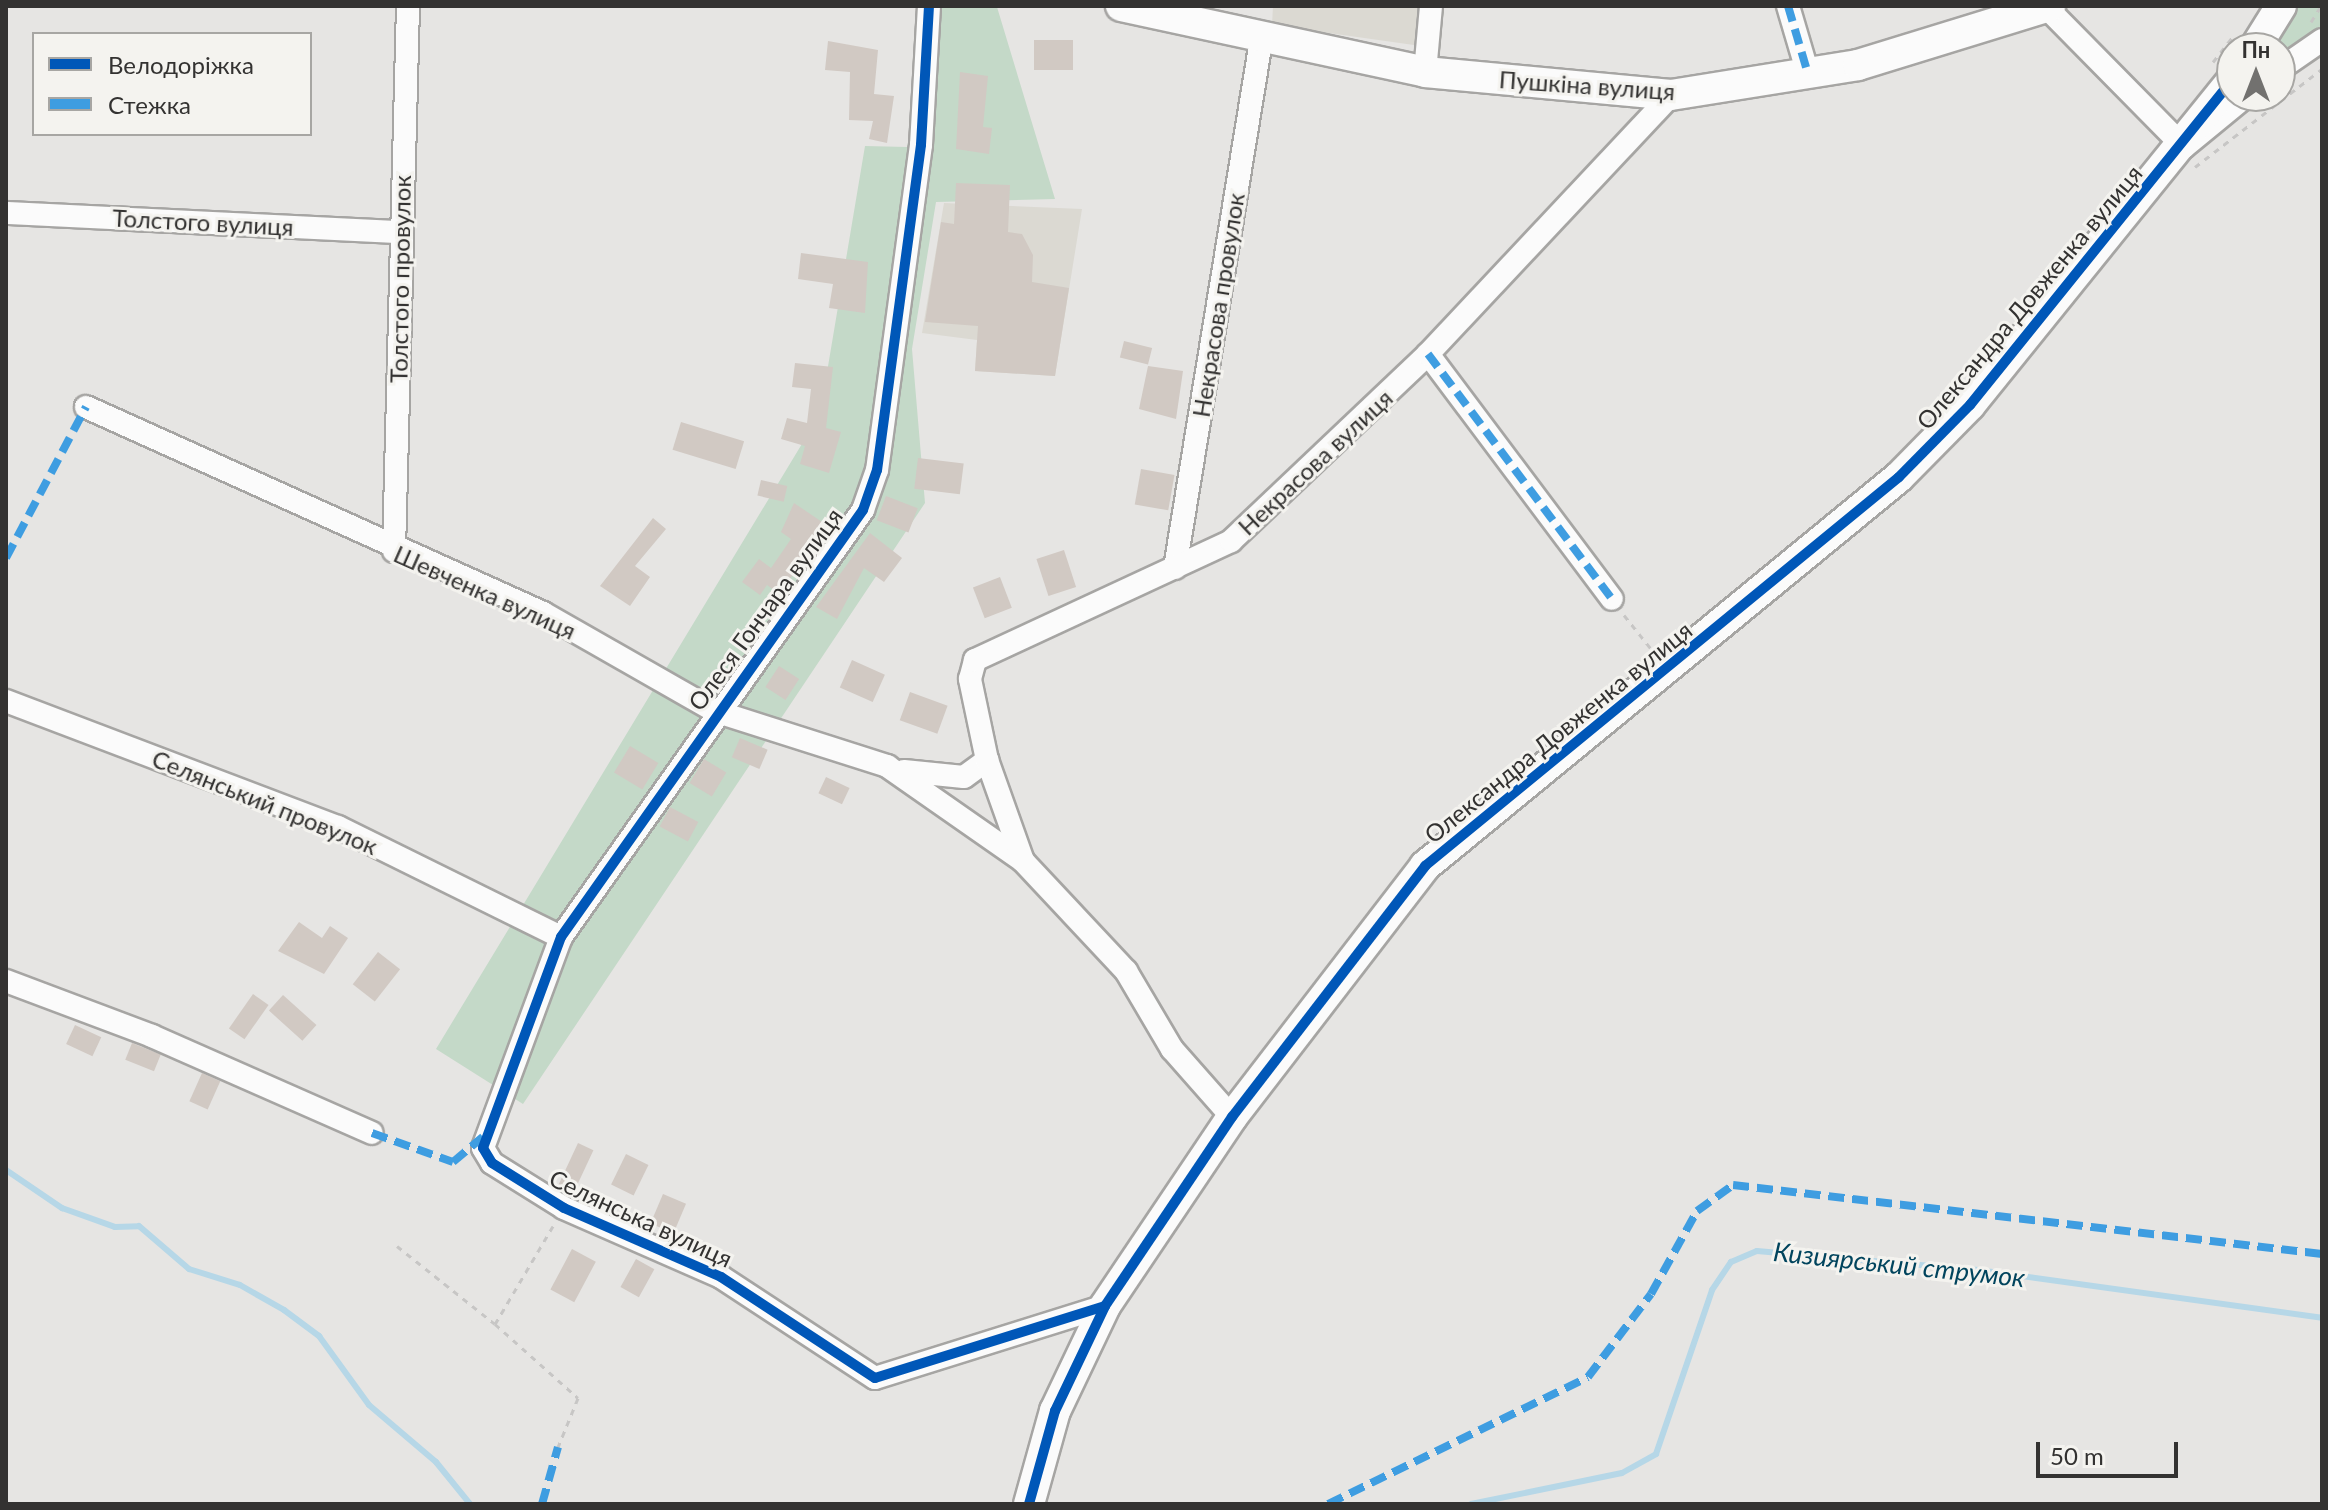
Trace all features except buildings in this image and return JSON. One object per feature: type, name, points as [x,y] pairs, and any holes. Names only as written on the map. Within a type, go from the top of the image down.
[{"type":"street","name":"Толстого провулок","points":[[394,551],[408,6]]},
{"type":"street","name":"Олеся Гончара вулиця","points":[[483,1137],[561,937],[715,711],[863,510],[877,470],[921,145],[929,6]]},
{"type":"street","name":"Пушкіна вулиця","points":[[1121,6],[1261,41],[1425,72],[1671,95],[1808,74],[2047,7]]},
{"type":"street","points":[[1425,72],[1431,6]]},
{"type":"street","points":[[1788,6],[1808,74]]},
{"type":"street","points":[[2253,32],[2281,6]]},
{"type":"street","points":[[2047,7],[2184,147],[2227,112]]},
{"type":"street","points":[[2296,58],[2322,40]]},
{"type":"street","name":"Некрасова провулок","points":[[1175,568],[1261,41]]},
{"type":"street","name":"Олександра Довженка вулиця","points":[[1029,1504],[1055,1411],[1105,1306],[1232,1117],[1433,857],[1899,477],[1970,405],[2114,219],[2184,147],[2216,82]]},
{"type":"street","name":"Некрасова вулиця","points":[[1023,861],[987,760],[970,679],[975,660],[1231,541],[1428,354],[1671,95]]},
{"type":"street","name":"Толстого вулиця","points":[[6,213],[401,232]]},
{"type":"street","points":[[1428,354],[1612,599]]},
{"type":"street","name":"Шевченка вулиця","points":[[86,407],[394,551],[543,613],[715,711],[887,766],[944,779],[977,771],[987,760]]},
{"type":"street","name":"Селянський провулок","points":[[6,701],[338,827],[561,937]]},
{"type":"street","name":"Шевченка вулиця","points":[[887,766],[1023,861],[1126,971],[1172,1049],[1232,1117]]},
{"type":"street","points":[[6,981],[152,1036],[372,1133]]},
{"type":"street","name":"Селянська вулиця","points":[[483,1137],[492,1163],[564,1208],[721,1277],[875,1378],[1105,1306]]},
{"type":"path","points":[[1612,599],[1646,643]]},
{"type":"path","points":[[495,1324],[564,1208]]},
{"type":"path","points":[[397,1246],[495,1324],[578,1398],[558,1447]]},
{"type":"shaded area","points":[[1273,6],[1423,6],[1421,46],[1272,25]]},
{"type":"shaded area","points":[[944,203],[1082,209],[1055,376],[975,371],[977,340],[922,333]]},
{"type":"green space","points":[[940,6],[997,7],[1055,199],[936,202],[912,349],[925,503],[523,1104],[436,1049],[820,414],[865,146],[907,147]]},
{"type":"green space","points":[[2297,6],[2322,6],[2322,28],[2296,47],[2296,32],[2279,32]]},
{"type":"waterway","name":"Кизиярський струмок","points":[[6,1170],[62,1208],[115,1227],[139,1226],[189,1269],[240,1285],[284,1310],[319,1336],[369,1405],[436,1462],[470,1504]]},
{"type":"waterway","name":"Кизиярський струмок","points":[[1471,1504],[1622,1473],[1656,1454],[1712,1290],[1731,1262],[1757,1251],[1978,1270],[2322,1318]]},
{"type":"marked path","points":[[1788,6],[1808,74]]},
{"type":"marked path","points":[[1428,354],[1612,599]]},
{"type":"marked path","points":[[6,558],[86,407]]},
{"type":"marked path","points":[[372,1133],[453,1162],[483,1137]]},
{"type":"marked path","points":[[1328,1504],[1588,1377],[1651,1294],[1697,1211],[1733,1185],[2322,1254]]},
{"type":"marked path","points":[[542,1504],[558,1447]]},
{"type":"cycle path","points":[[929,6],[921,145],[877,470],[863,510],[561,937],[483,1148],[492,1163],[564,1208],[721,1277],[875,1378],[1105,1306]]},
{"type":"cycle path","points":[[1029,1504],[1055,1411],[1105,1306],[1232,1117],[1425,866],[1899,477],[1970,405],[2216,100]]}]
